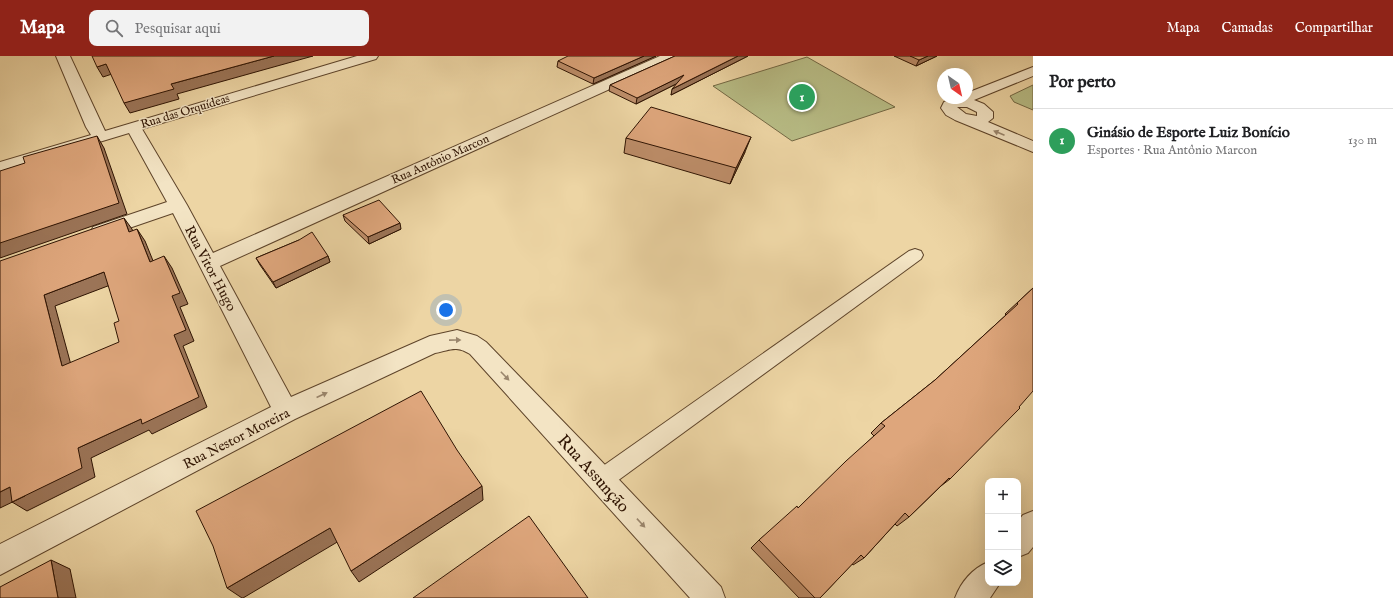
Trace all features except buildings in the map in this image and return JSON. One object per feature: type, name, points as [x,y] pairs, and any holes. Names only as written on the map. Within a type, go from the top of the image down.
[{"type":"street","points":[[64,56],[94,127],[101,137]]},
{"type":"street","name":"Rua das Orquídeas","points":[[0,167],[371,56]]},
{"type":"street","name":"Rua Antônio Marcon","points":[[208,263],[671,56]]},
{"type":"street","points":[[973,94],[1031,63]]},
{"type":"street","points":[[951,104],[949,105],[949,108],[954,114],[1033,147]]},
{"type":"street","points":[[965,119],[982,119],[986,115],[983,110],[970,104]]},
{"type":"street","name":"Rua Vitor Hugo","points":[[133,127],[178,205],[286,411]]},
{"type":"street","points":[[82,239],[178,205]]},
{"type":"street","name":"Rua Nestor Moreira","points":[[0,560],[286,411],[430,345],[457,339],[469,342],[478,348]]},
{"type":"street","name":"Rua Assunção","points":[[478,348],[710,598]]},
{"type":"street","points":[[1021,539],[1033,525]]},
{"type":"street","points":[[970,598],[985,580]]},
{"type":"lane","points":[[601,480],[915,256]]},
{"type":"green space","points":[[807,57],[895,107],[792,141],[713,86]]},
{"type":"green space","points":[[1033,85],[1033,110],[1014,102],[1010,96]]},
{"type":"place","name":"Ginásio de Esporte Luiz Bonício","points":[[802,97]]}]
